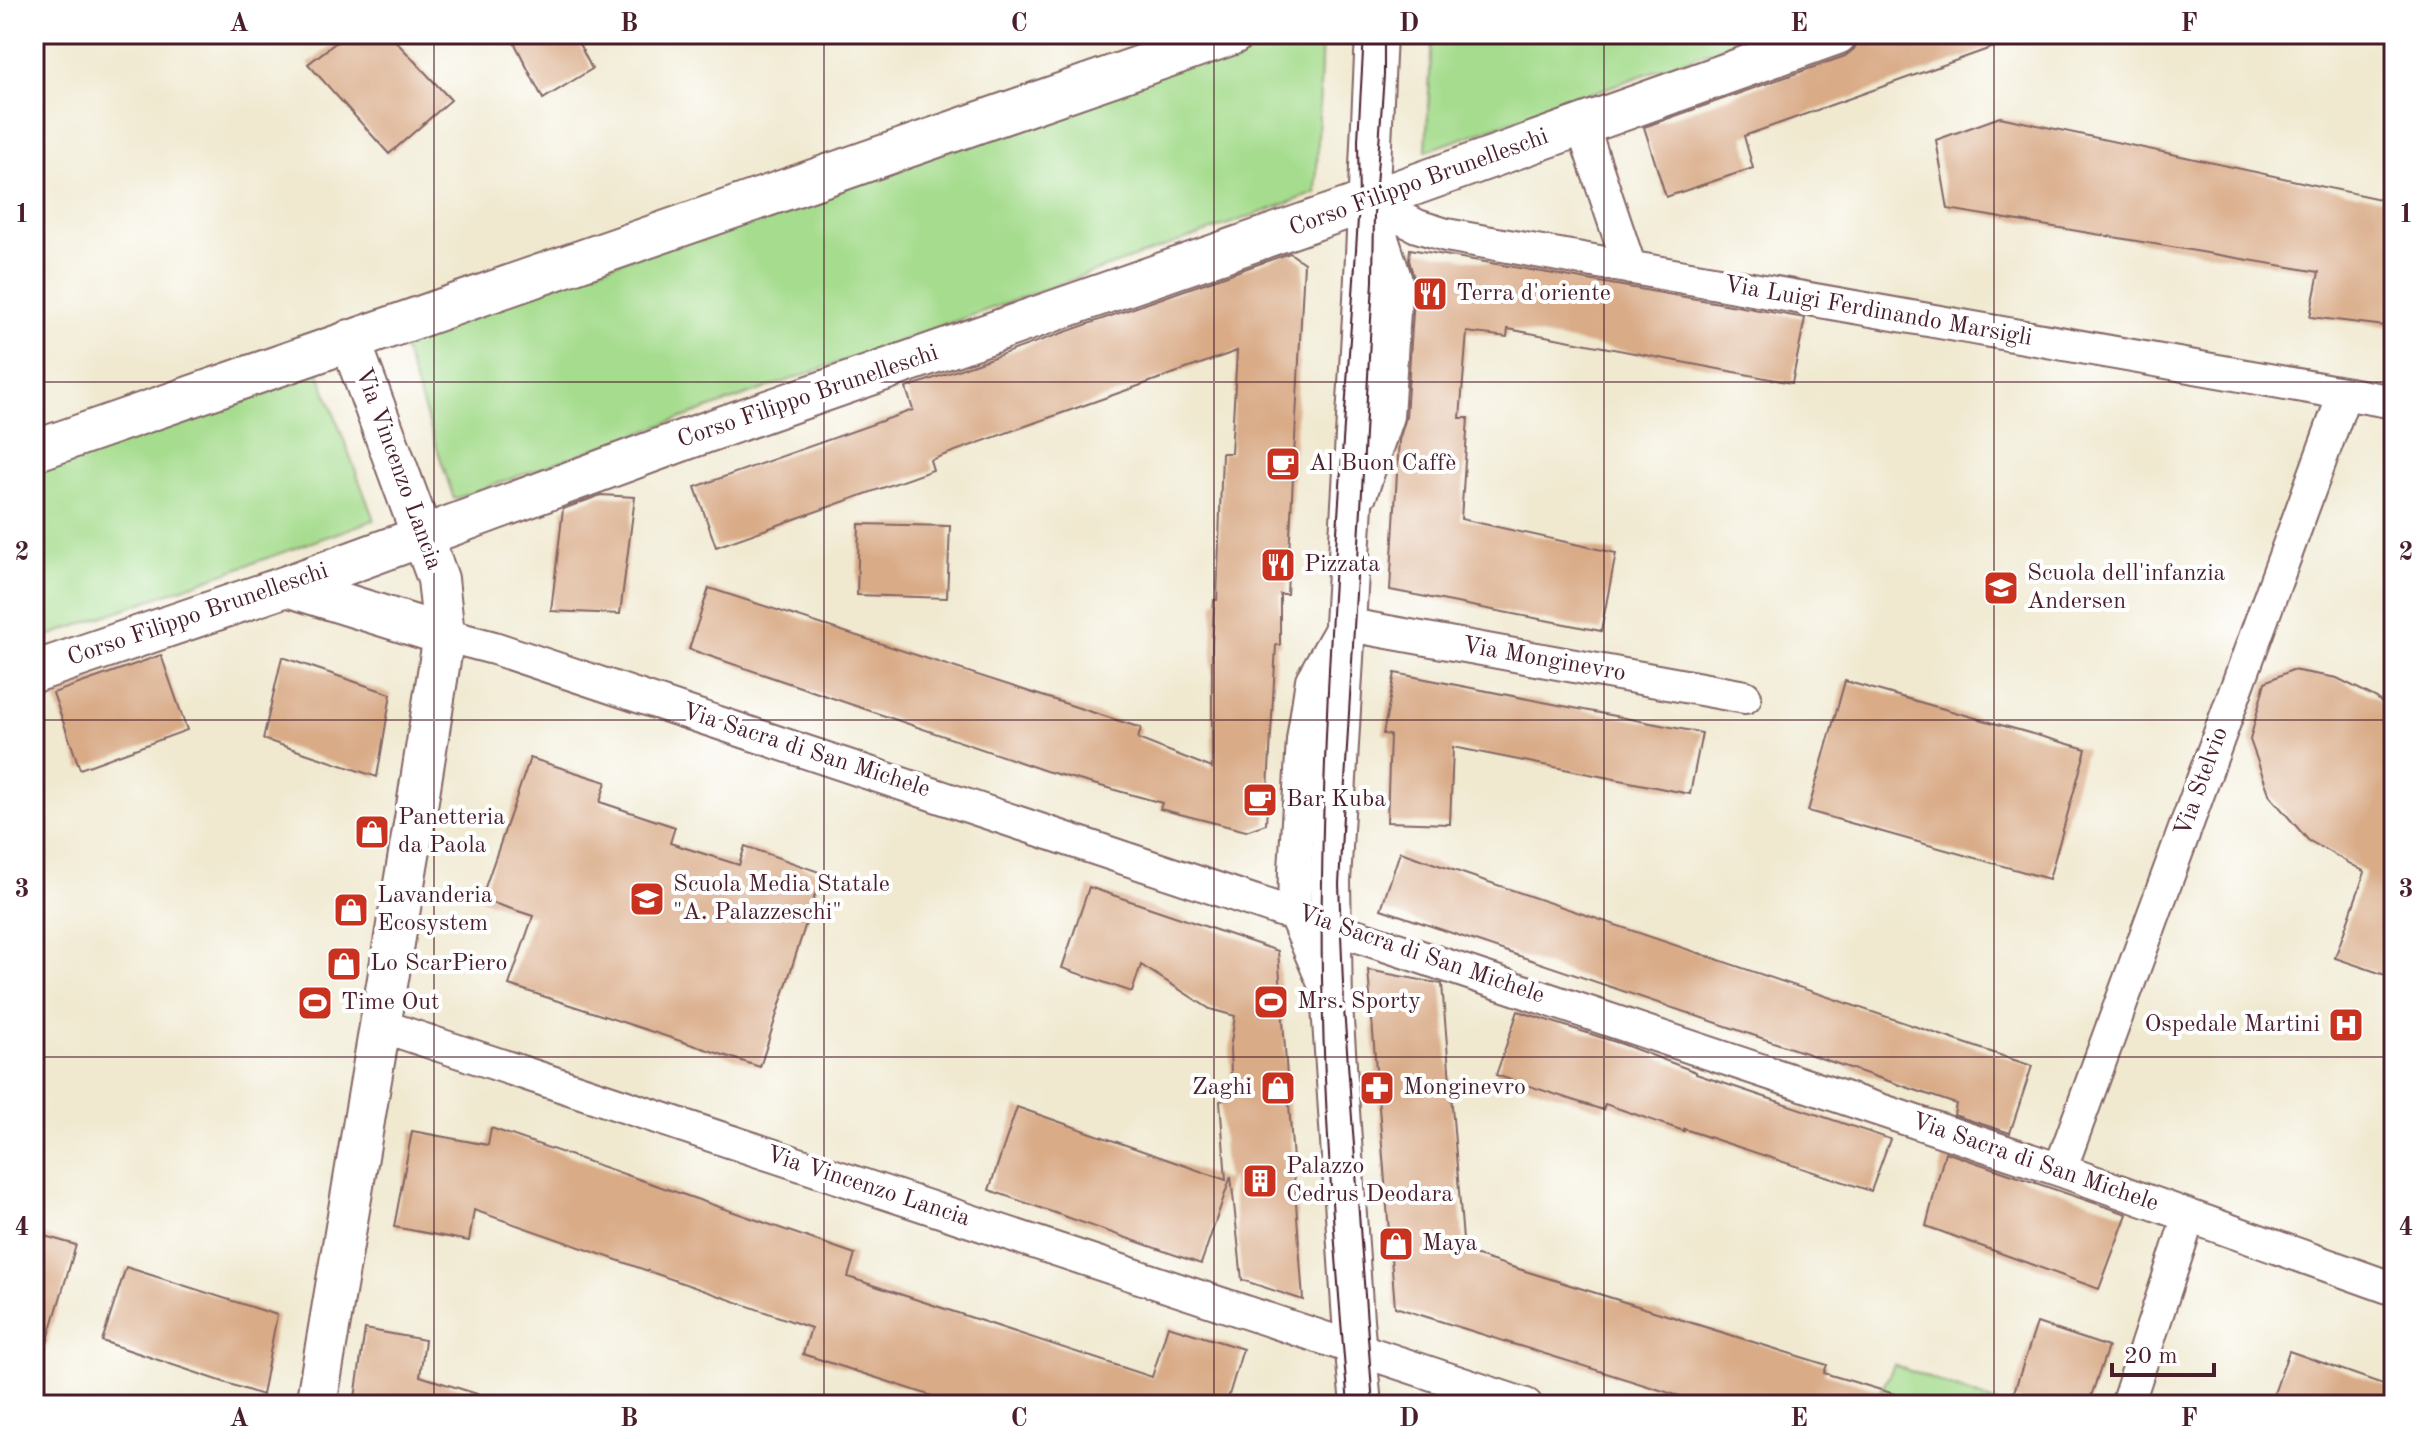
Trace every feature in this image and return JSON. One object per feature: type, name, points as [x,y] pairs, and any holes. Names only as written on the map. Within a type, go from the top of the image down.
[{"type":"street","points":[[34,451],[1233,34]]},
{"type":"street","points":[[1361,1405],[1332,1006],[1312,919],[1330,849],[1369,201],[1376,34]]},
{"type":"street","name":"Corso Filippo Brunelleschi","points":[[34,672],[287,586],[684,440],[1837,34]]},
{"type":"street","points":[[1582,125],[1630,268]]},
{"type":"street","name":"Via Luigi Ferdinando Marsigli","points":[[1369,201],[1417,226],[1446,235],[2394,402]]},
{"type":"street","name":"Via Vincenzo Lancia","points":[[316,1405],[444,635],[438,579],[350,340]]},
{"type":"street","name":"Via Stelvio","points":[[2060,1170],[2344,395]]},
{"type":"street","points":[[287,586],[444,635]]},
{"type":"street","name":"Via Monginevro","points":[[1344,624],[1745,697]]},
{"type":"street","name":"Via Sacra di San Michele","points":[[444,635],[494,648],[1312,919],[2060,1170],[2394,1289]]},
{"type":"street","name":"Via Vincenzo Lancia","points":[[379,1025],[1357,1348]]},
{"type":"street","points":[[2127,1405],[2189,1216]]},
{"type":"street","points":[[1357,1348],[1526,1405]]},
{"type":"green space","points":[[1254,34],[1322,34],[1316,193],[454,499],[401,340]]},
{"type":"green space","points":[[1432,34],[1760,34],[1426,151]]},
{"type":"green space","points":[[317,368],[374,520],[34,641],[34,468]]},
{"type":"green space","points":[[1894,1365],[2002,1405],[1874,1405]]},
{"type":"building","points":[[347,34],[389,34],[451,100],[389,154],[308,64]]},
{"type":"building","points":[[510,34],[574,34],[592,69],[543,99]]},
{"type":"building","points":[[1864,34],[2019,34],[2019,38],[1744,136],[1753,168],[1666,197],[1644,127],[1845,56]]},
{"type":"building","points":[[2000,117],[2394,202],[2394,327],[2310,317],[2319,272],[1948,209],[1936,140]]},
{"type":"building","points":[[1410,249],[1805,318],[1792,383],[1508,329],[1507,337],[1467,332],[1460,418],[1468,418],[1461,519],[1616,553],[1601,631],[1390,590],[1399,440],[1406,417],[1415,282],[1409,260]]},
{"type":"building","points":[[1290,253],[1304,263],[1287,594],[1280,594],[1280,645],[1276,645],[1266,824],[1246,831],[1160,809],[1162,803],[1046,771],[689,649],[709,588],[1141,728],[1138,739],[1212,768],[1212,645],[1214,600],[1217,600],[1222,453],[1231,453],[1237,351],[930,460],[933,470],[716,547],[695,487],[913,410],[906,388]]},
{"type":"building","points":[[601,495],[635,497],[620,614],[551,611],[563,509]]},
{"type":"building","points":[[859,524],[950,526],[947,598],[857,595]]},
{"type":"building","points":[[161,655],[187,730],[80,769],[53,693]]},
{"type":"building","points":[[282,657],[391,694],[377,777],[263,739]]},
{"type":"building","name":"Ospedale Martini","points":[[2292,670],[2337,678],[2377,698],[2394,716],[2394,978],[2335,958],[2365,872],[2308,840],[2270,796],[2250,740],[2265,682]]},
{"type":"building","points":[[1395,673],[1702,733],[1690,794],[1453,747],[1450,824],[1387,822],[1390,735],[1383,734]]},
{"type":"building","points":[[1845,681],[2086,749],[2049,879],[1808,811]]},
{"type":"building","points":[[530,758],[606,782],[600,802],[675,827],[670,843],[739,865],[745,846],[822,873],[760,1067],[509,985],[533,916],[481,899]]},
{"type":"building","points":[[1400,852],[2032,1066],[2010,1133],[1954,1115],[1956,1104],[1381,909]]},
{"type":"building","points":[[1089,887],[1278,951],[1303,1300],[1242,1280],[1231,1176],[1201,1264],[989,1190],[1017,1107],[1226,1180],[1220,1101],[1232,1098],[1230,1049],[1235,1016],[1210,1009],[1141,965],[1132,992],[1062,968]]},
{"type":"building","points":[[1368,970],[1442,984],[1464,1252],[1827,1365],[1824,1373],[1908,1398],[1907,1405],[1708,1405],[1395,1307]]},
{"type":"building","points":[[1518,1011],[1622,1044],[1696,1074],[1890,1139],[1871,1191],[1605,1104],[1603,1110],[1496,1075]]},
{"type":"building","points":[[491,1128],[855,1254],[848,1277],[1152,1377],[1168,1326],[1243,1349],[1226,1405],[960,1405],[803,1354],[811,1328],[474,1210],[469,1241],[394,1227],[412,1131],[488,1145]]},
{"type":"building","points":[[1945,1152],[2127,1214],[2099,1289],[1926,1226]]},
{"type":"building","points":[[34,1233],[76,1245],[41,1363],[34,1362]]},
{"type":"building","points":[[126,1267],[277,1315],[262,1395],[102,1341]]},
{"type":"building","points":[[2037,1323],[2108,1347],[2088,1405],[2032,1405],[2012,1398]]},
{"type":"building","points":[[365,1329],[425,1340],[420,1376],[493,1399],[492,1405],[354,1405]]},
{"type":"building","points":[[2289,1351],[2394,1388],[2394,1405],[2270,1405]]},
{"type":"tram line","points":[[1348,1405],[1325,1077],[1322,880],[1331,626],[1359,203],[1358,140],[1364,34]]},
{"type":"tram line","points":[[1373,1405],[1344,1009],[1339,884],[1384,34]]},
{"type":"place","name":"Terra d'oriente","points":[[1430,294]]},
{"type":"place","name":"Al Buon Caffè","points":[[1283,464]]},
{"type":"place","name":"Pizzata","points":[[1278,565]]},
{"type":"place","name":"Scuola dell'infanzia Andersen","points":[[2001,588]]},
{"type":"place","name":"Bar Kuba","points":[[1260,800]]},
{"type":"place","name":"Panetteria da Paola","points":[[372,832]]},
{"type":"place","name":"Scuola Media Statale \"A. Palazzeschi\"","points":[[647,899]]},
{"type":"place","name":"Lavanderia Ecosystem","points":[[351,910]]},
{"type":"place","name":"Lo ScarPiero","points":[[344,964]]},
{"type":"place","name":"Mrs. Sporty","points":[[1271,1002]]},
{"type":"place","name":"Time Out","points":[[315,1003]]},
{"type":"place","name":"Ospedale Martini","points":[[2346,1025]]},
{"type":"place","name":"Zaghi","points":[[1278,1088]]},
{"type":"place","name":"Monginevro","points":[[1377,1088]]},
{"type":"place","name":"Palazzo Cedrus Deodara","points":[[1260,1181]]},
{"type":"place","name":"Maya","points":[[1396,1244]]}]
